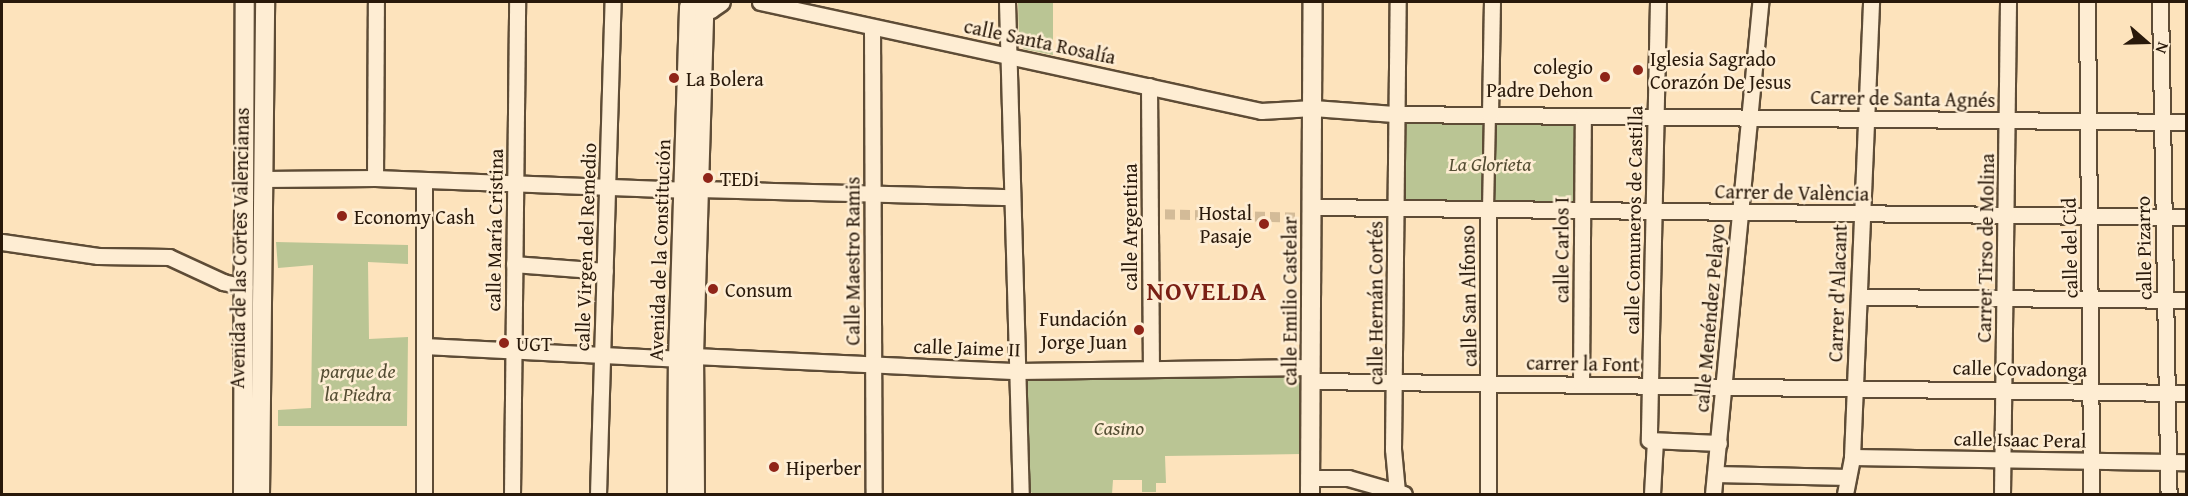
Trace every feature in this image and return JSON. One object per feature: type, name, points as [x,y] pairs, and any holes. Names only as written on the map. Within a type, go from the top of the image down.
[{"type":"street","name":"Avenida de las Cortes Valencianas","points":[[243,495],[245,2]]},
{"type":"street","name":"Avenida de las Cortes Valencianas","points":[[260,495],[265,2]]},
{"type":"street","points":[[375,178],[376,2]]},
{"type":"street","name":"calle María Cristina","points":[[512,495],[517,2]]},
{"type":"street","name":"calle Virgen del Remedio","points":[[598,495],[614,2]]},
{"type":"street","points":[[692,6],[721,2]]},
{"type":"street","name":"calle Santa Rosalía","points":[[760,2],[1262,111],[1313,108],[1397,114]]},
{"type":"street","points":[[1007,2],[1021,495]]},
{"type":"street","name":"calle Emilio Castelar","points":[[1310,486],[1313,2]]},
{"type":"street","name":"calle Hernán Cortés","points":[[1398,2],[1396,382],[1393,449],[1401,493]]},
{"type":"street","points":[[1488,209],[1492,2]]},
{"type":"street","name":"calle Comuneros de Castilla","points":[[1652,495],[1653,211],[1658,2]]},
{"type":"street","name":"calle Menéndez Pelayo","points":[[1713,495],[1760,2]]},
{"type":"street","name":"Carrer d'Alacant","points":[[1845,495],[1852,456],[1871,2]]},
{"type":"street","name":"Carrer Tirso de Molina","points":[[2002,495],[2008,2]]},
{"type":"street","name":"calle del Cid","points":[[2087,2],[2091,495]]},
{"type":"street","name":"calle Pizarro","points":[[2160,2],[2169,495]]},
{"type":"street","name":"Avenida de la Constitución","points":[[679,495],[686,357],[692,6]]},
{"type":"street","name":"Calle Maestro Ramis","points":[[872,27],[874,495]]},
{"type":"street","name":"calle Argentina","points":[[1149,86],[1151,369]]},
{"type":"street","points":[[1397,114],[1583,116]]},
{"type":"street","name":"Carrer de Santa Agnés","points":[[1583,116],[1749,116],[2187,123]]},
{"type":"street","name":"calle Carlos I","points":[[1581,384],[1583,116]]},
{"type":"street","points":[[263,179],[375,178],[516,186],[608,186],[1012,197]]},
{"type":"street","points":[[424,181],[424,495]]},
{"type":"street","name":"Carrer de València","points":[[1311,207],[2187,217]]},
{"type":"street","name":"calle San Alfonso","points":[[1488,209],[1488,495]]},
{"type":"street","points":[[2,242],[98,256],[169,257],[223,282],[244,287]]},
{"type":"street","points":[[514,264],[605,271]]},
{"type":"street","points":[[1859,297],[2187,300]]},
{"type":"street","name":"calle Jaime II","points":[[424,346],[602,356],[686,357],[1018,371],[1151,369],[1311,374]]},
{"type":"street","name":"Avenida de la Constitución","points":[[686,357],[695,495]]},
{"type":"street","name":"carrer la Font","points":[[1311,374],[1396,382],[1854,387]]},
{"type":"street","name":"calle Covadonga","points":[[1854,387],[2187,393]]},
{"type":"street","points":[[1652,440],[1719,443]]},
{"type":"street","name":"calle Isaac Peral","points":[[1852,456],[2187,462]]},
{"type":"street","points":[[1715,474],[1848,477]]},
{"type":"street","points":[[1310,486],[1348,478],[1401,493]]},
{"type":"street","points":[[679,495],[688,492],[695,495]]},
{"type":"green space","points":[[1018,2],[1053,2],[1053,55],[1024,49],[1019,44]]},
{"type":"green space","name":"La Glorieta","points":[[1401,120],[1579,123],[1578,207],[1400,204]]},
{"type":"green space","name":"parque de la Piedra","points":[[276,242],[408,245],[408,264],[368,262],[369,339],[408,337],[407,426],[278,426],[278,410],[311,408],[313,265],[278,268]]},
{"type":"green space","name":"Casino","points":[[1300,372],[1301,454],[1165,456],[1166,483],[1156,483],[1156,492],[1142,492],[1142,480],[1113,480],[1112,494],[1034,494],[1029,491],[1026,380],[1032,375]]},
{"type":"tunnel","points":[[1150,214],[1311,218]]},
{"type":"place","name":"Iglesia Sagrado Corazón De Jesus","points":[[1638,70]]},
{"type":"place","name":"colegio Padre Dehon","points":[[1605,77]]},
{"type":"place","name":"La Bolera","points":[[674,78]]},
{"type":"place","name":"TEDi","points":[[708,178]]},
{"type":"place","name":"Economy Cash","points":[[342,216]]},
{"type":"place","name":"Hostal Pasaje","points":[[1264,224]]},
{"type":"place","name":"Consum","points":[[713,289]]},
{"type":"place","name":"Fundación Jorge Juan","points":[[1139,330]]},
{"type":"place","name":"UGT","points":[[504,343]]},
{"type":"place","name":"Hiperber","points":[[774,467]]},
{"type":"district","name":"NOVELDA","points":[[1207,291]]}]
